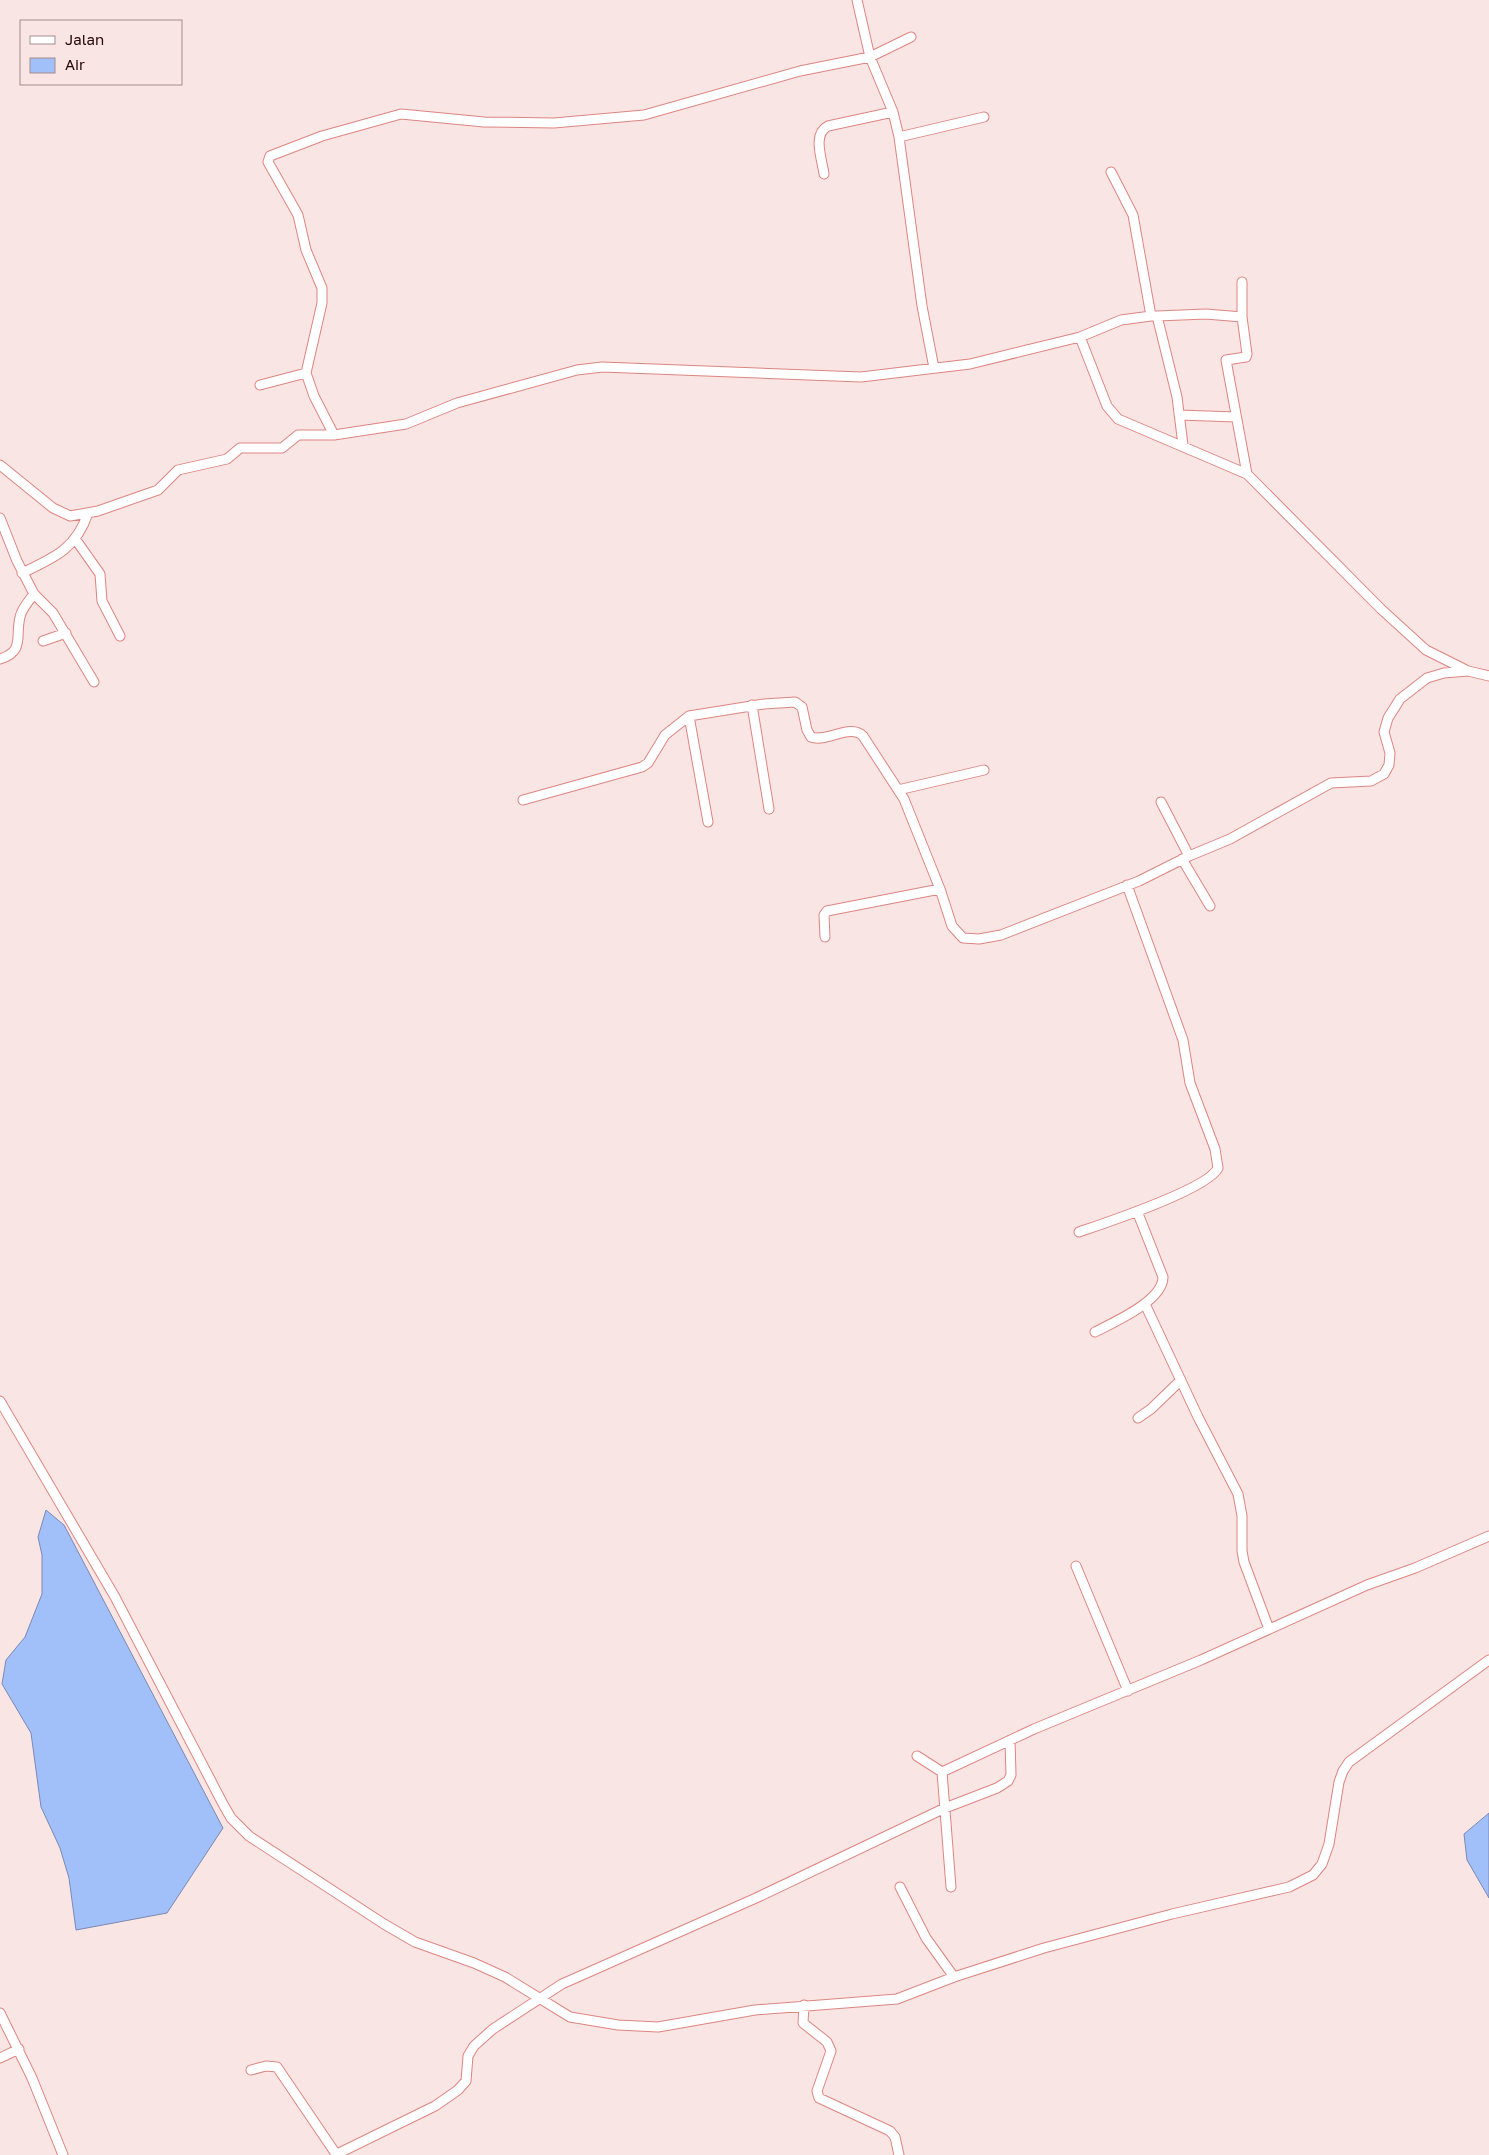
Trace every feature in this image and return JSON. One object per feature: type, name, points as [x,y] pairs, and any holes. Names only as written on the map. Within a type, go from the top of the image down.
[{"type":"street","points":[[857,0],[870,57],[893,112],[899,137],[922,306],[934,368]]},
{"type":"street","points":[[334,435],[314,396],[306,373],[322,303],[322,288],[306,250],[298,215],[273,175],[268,162],[270,156],[322,136],[402,114],[484,122],[554,123],[644,115],[800,71],[870,57],[912,37]]},
{"type":"street","points":[[824,174],[819,138],[822,130],[828,126],[893,112]]},
{"type":"street","points":[[899,137],[984,117]]},
{"type":"street","points":[[1111,172],[1133,215],[1154,316],[1170,362],[1180,415],[1183,445]]},
{"type":"street","points":[[1242,282],[1242,317],[1246,357],[1226,360],[1247,474]]},
{"type":"street","points":[[0,465],[53,508],[70,516],[88,513],[158,490],[178,470],[226,459],[240,448],[280,449],[298,435],[334,435],[406,424],[457,403],[577,370],[602,367],[861,378],[970,364],[1080,337],[1121,320],[1154,316],[1206,314],[1242,317]]},
{"type":"street","points":[[1080,337],[1112,413],[1118,419],[1183,445],[1247,474],[1326,555],[1426,650],[1468,671],[1489,676]]},
{"type":"street","points":[[260,385],[306,373]]},
{"type":"street","points":[[1180,415],[1236,417]]},
{"type":"street","points":[[22,573],[52,559],[76,540],[83,530],[88,513]]},
{"type":"street","points":[[0,518],[22,573],[34,594],[53,613],[94,682]]},
{"type":"street","points":[[76,540],[100,574],[102,601],[120,636]]},
{"type":"street","points":[[0,659],[10,655],[16,648],[22,611],[34,594]]},
{"type":"street","points":[[44,640],[66,633]]},
{"type":"street","points":[[523,800],[642,767],[648,762],[665,735],[689,716],[752,706],[795,702],[802,707],[807,730],[815,738],[859,732],[898,790],[940,890],[952,926],[963,938],[971,940],[1001,935],[1127,885],[1186,857],[1230,839],[1321,787],[1331,783],[1371,781],[1384,774],[1389,765],[1390,754],[1384,732],[1388,718],[1400,699],[1427,678],[1444,673],[1468,671]]},
{"type":"street","points":[[752,706],[769,809]]},
{"type":"street","points":[[689,716],[708,822]]},
{"type":"street","points":[[898,790],[984,770]]},
{"type":"street","points":[[1161,802],[1210,906]]},
{"type":"street","points":[[1079,1232],[1137,1211],[1208,1179],[1216,1172],[1218,1164],[1215,1149],[1190,1083],[1183,1040],[1127,885]]},
{"type":"street","points":[[825,937],[824,915],[827,910],[940,890]]},
{"type":"street","points":[[1095,1332],[1145,1304],[1161,1288],[1163,1277],[1137,1211]]},
{"type":"street","points":[[1145,1304],[1198,1417],[1238,1494],[1242,1516],[1242,1551],[1244,1562],[1269,1629]]},
{"type":"street","points":[[1138,1418],[1151,1409],[1182,1380]]},
{"type":"street","points":[[0,1401],[115,1597],[223,1804],[239,1826],[296,1867],[415,1942],[490,1969],[540,1997],[560,2011],[578,2019],[618,2025],[658,2027],[755,2010],[897,1999],[954,1977],[1035,1951],[1172,1914],[1290,1887],[1313,1875],[1325,1856],[1339,1782],[1349,1762],[1489,1660]]},
{"type":"street","points":[[942,1772],[1010,1740],[1367,1585],[1415,1568],[1489,1536]]},
{"type":"street","points":[[1076,1566],[1128,1690]]},
{"type":"street","points":[[252,2070],[266,2066],[278,2067],[336,2155],[435,2106],[458,2090],[466,2081],[468,2056],[474,2046],[493,2029],[540,1997],[586,1972],[756,1898],[945,1808],[997,1788],[1008,1781],[1012,1772],[1010,1740]]},
{"type":"street","points":[[917,1756],[942,1772]]},
{"type":"street","points":[[942,1772],[951,1887]]},
{"type":"street","points":[[900,1887],[926,1938],[954,1977]]},
{"type":"street","points":[[804,2005],[803,2023],[827,2042],[831,2051],[817,2091],[819,2098],[890,2131],[895,2137],[898,2155]]},
{"type":"street","points":[[0,2013],[19,2049],[63,2155]]},
{"type":"street","points":[[0,2058],[19,2049]]},
{"type":"water","points":[[46,1510],[64,1525],[223,1828],[167,1913],[76,1930],[69,1878],[60,1848],[41,1807],[31,1733],[2,1684],[6,1660],[25,1637],[42,1594],[42,1555],[38,1537]]},
{"type":"water","points":[[1489,1813],[1489,1898],[1467,1860],[1464,1834]]}]
